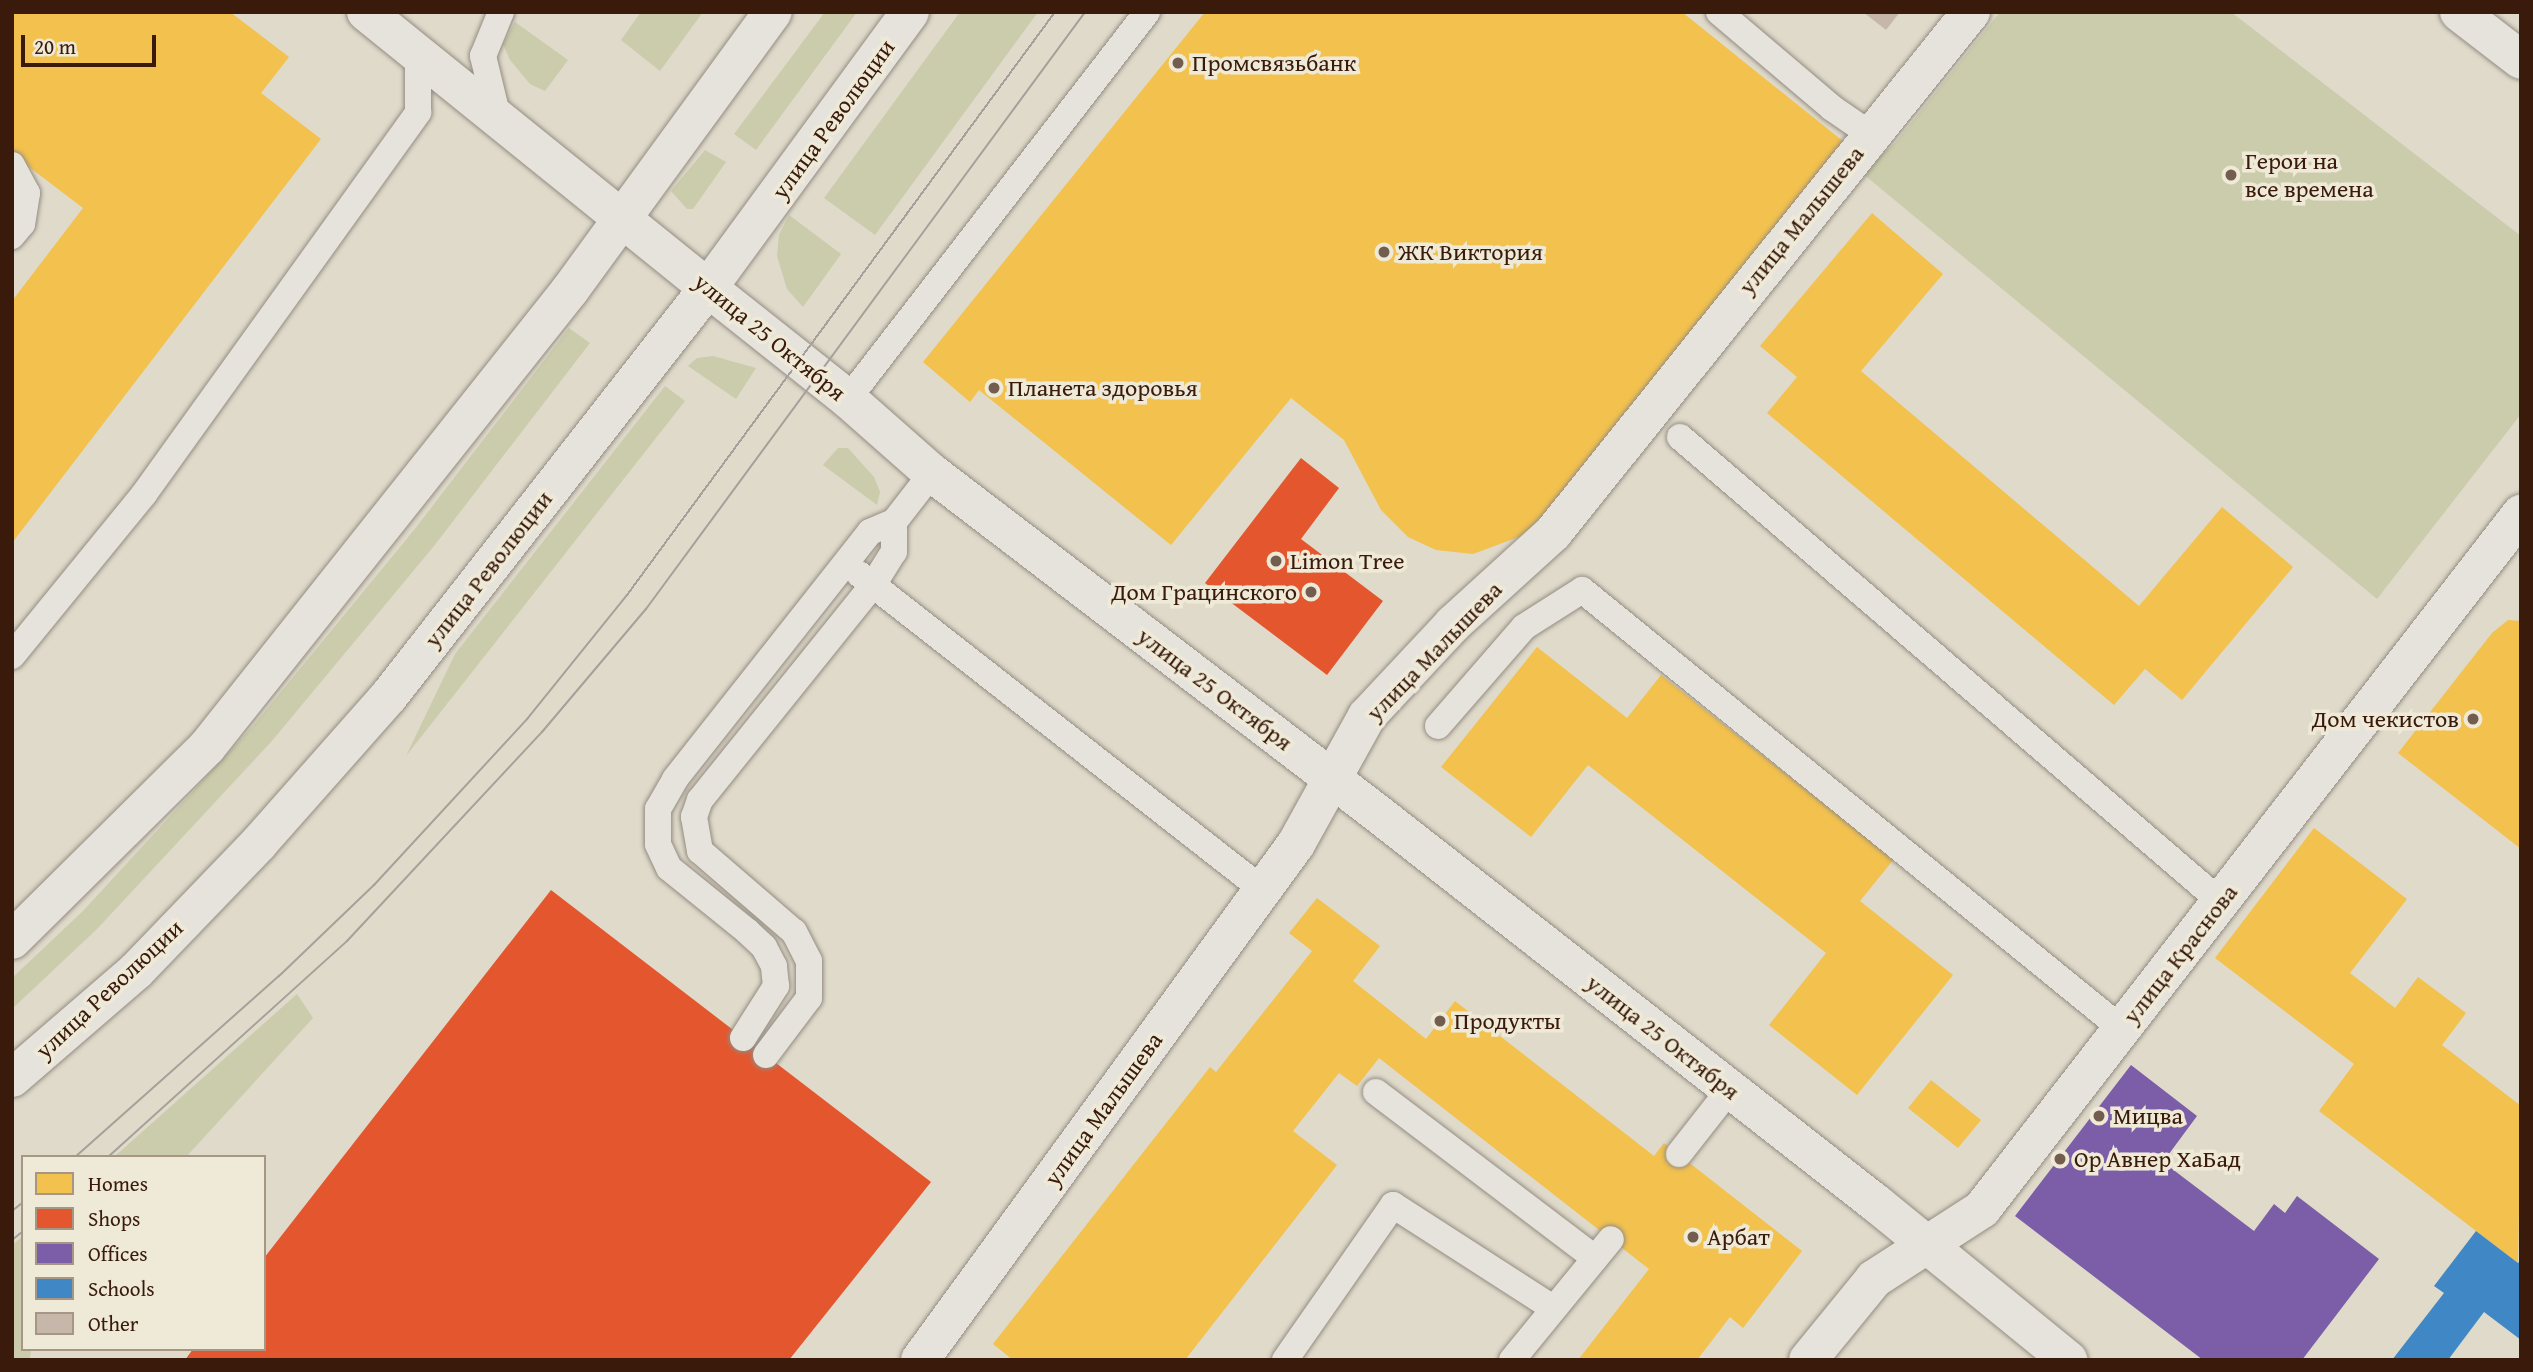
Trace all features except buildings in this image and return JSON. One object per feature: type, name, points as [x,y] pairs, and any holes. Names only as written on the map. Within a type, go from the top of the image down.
[{"type":"street","name":"улица 25 Октября","points":[[366,12],[848,399],[932,473],[1332,779],[1730,1089],[2068,1360]]},
{"type":"street","points":[[12,940],[207,747],[623,217],[773,12]]},
{"type":"street","name":"улица Революции","points":[[12,1078],[136,971],[322,772],[389,696],[708,288],[910,12]]},
{"type":"street","name":"улица Малышева","points":[[920,1360],[1296,844],[1367,716],[1453,624],[1553,533],[1870,134],[1971,12]]},
{"type":"street","points":[[2459,12],[2521,60]]},
{"type":"street","name":"улица Краснова","points":[[1808,1360],[1874,1279],[1982,1209],[2521,514]]},
{"type":"lane","points":[[498,118],[482,56],[501,12]]},
{"type":"lane","points":[[848,399],[1147,12]]},
{"type":"lane","points":[[1719,12],[1832,108],[1870,134]]},
{"type":"lane","points":[[12,656],[144,494],[418,112],[418,53]]},
{"type":"lane","points":[[12,165],[27,192],[22,223],[12,236]]},
{"type":"lane","points":[[1680,436],[2221,902]]},
{"type":"lane","points":[[743,1038],[776,986],[774,966],[764,947],[747,931],[668,869],[658,844],[658,810],[675,779],[846,563],[932,473]]},
{"type":"lane","points":[[766,1055],[809,998],[809,961],[794,932],[700,851],[694,817],[700,800],[873,585],[894,552],[882,527]]},
{"type":"lane","points":[[846,563],[1263,890]]},
{"type":"lane","points":[[1438,726],[1524,626],[1582,590],[2122,1029]]},
{"type":"lane","points":[[1679,1154],[1730,1089]]},
{"type":"lane","points":[[1376,1092],[1603,1249],[1512,1360]]},
{"type":"lane","points":[[1285,1360],[1394,1205],[1553,1308]]},
{"type":"green space","points":[[641,12],[703,12],[660,71],[621,40]]},
{"type":"green space","points":[[825,12],[857,12],[756,150],[734,134]]},
{"type":"green space","points":[[960,12],[1038,12],[875,235],[824,198]]},
{"type":"green space","points":[[2000,12],[2231,12],[2521,236],[2521,414],[2377,599],[1862,173],[1896,142]]},
{"type":"green space","points":[[515,22],[568,60],[545,91],[530,84],[510,60],[503,44]]},
{"type":"green space","points":[[705,150],[726,162],[693,209],[687,209],[671,191]]},
{"type":"green space","points":[[789,215],[841,254],[803,307],[787,289],[777,256],[779,235]]},
{"type":"green space","points":[[569,328],[590,343],[434,546],[271,742],[98,928],[12,1009],[12,978],[83,911],[253,726],[414,530]]},
{"type":"green space","points":[[713,356],[756,368],[736,399],[688,366],[697,358]]},
{"type":"green space","points":[[665,386],[685,401],[406,756],[455,654]]},
{"type":"green space","points":[[838,448],[848,448],[874,477],[880,492],[877,505],[823,465]]},
{"type":"green space","points":[[297,994],[313,1018],[188,1155],[116,1155]]},
{"type":"green space","points":[[21,1238],[21,1351],[31,1351],[30,1360],[12,1360],[12,1245]]},
{"type":"tram line","points":[[77,1155],[279,976],[374,885],[527,719],[627,595],[1055,12]]},
{"type":"tram line","points":[[110,1155],[347,941],[542,732],[646,609],[1085,12]]},
{"type":"tram line","points":[[12,1211],[21,1204]]},
{"type":"tram line","points":[[12,1240],[21,1233]]},
{"type":"place","name":"Промсвязьбанк","points":[[1178,63]]},
{"type":"place","name":"Герои на все времена","points":[[2231,175]]},
{"type":"place","name":"ЖК Виктория","points":[[1384,252]]},
{"type":"place","name":"Планета здоровья","points":[[994,388]]},
{"type":"place","name":"Limon Tree","points":[[1276,561]]},
{"type":"place","name":"Дом Грацинского","points":[[1311,592]]},
{"type":"place","name":"Дом чекистов","points":[[2473,719]]},
{"type":"place","name":"Продукты","points":[[1440,1021]]},
{"type":"place","name":"Мицва","points":[[2099,1116]]},
{"type":"place","name":"Ор Авнер ХаБад","points":[[2060,1159]]},
{"type":"place","name":"Арбат","points":[[1693,1237]]}]
